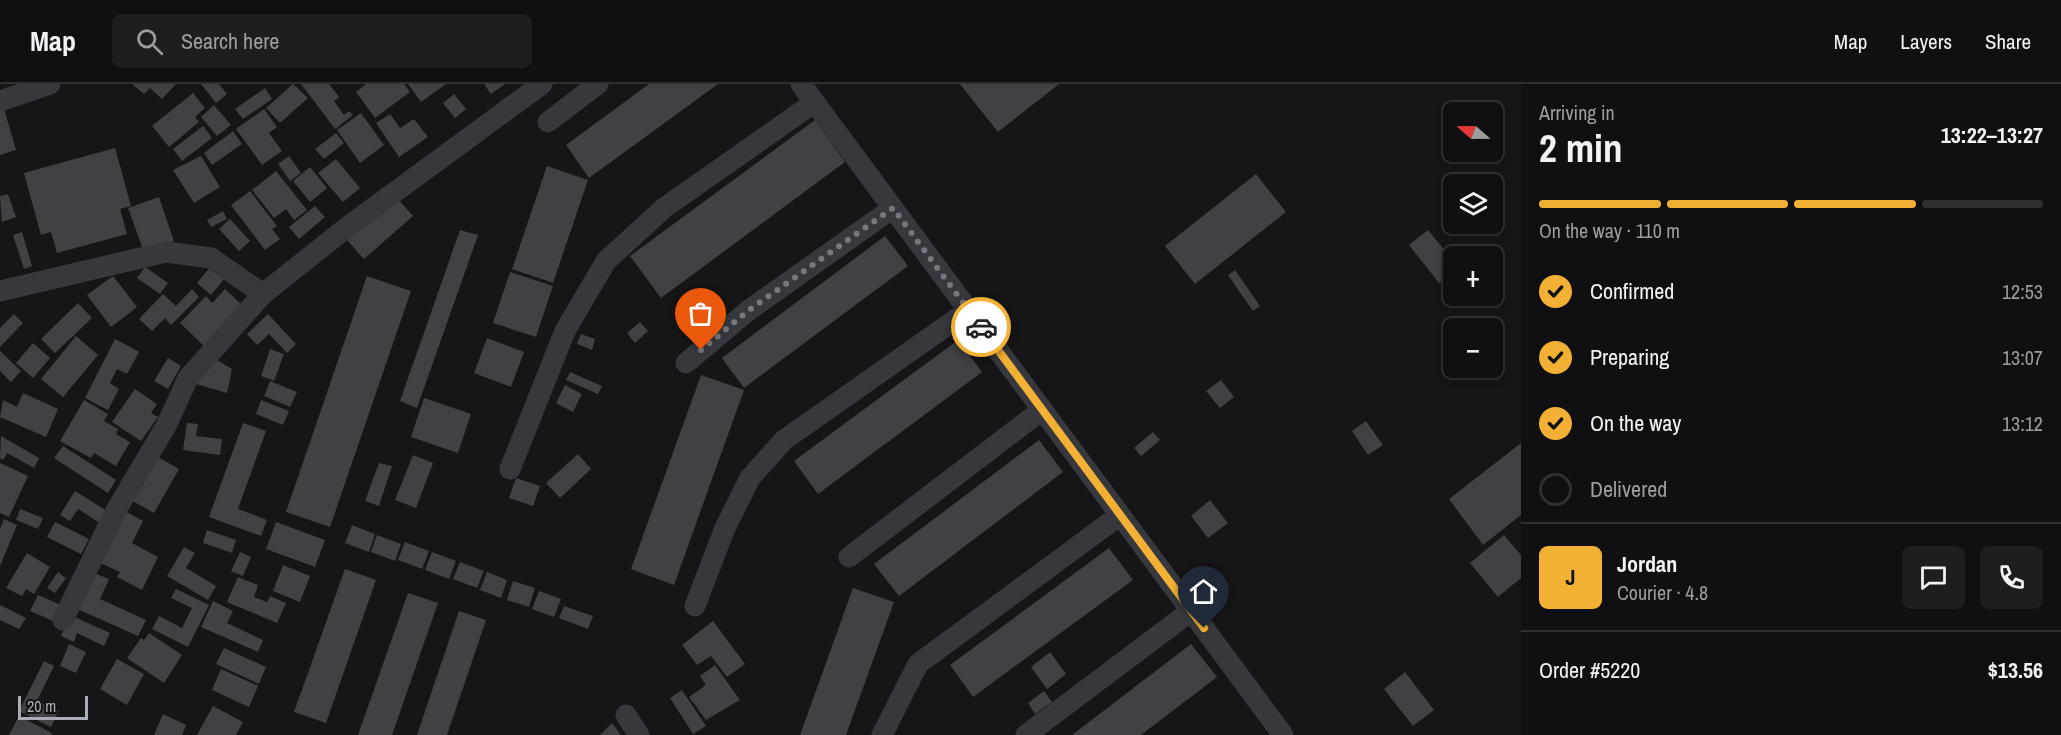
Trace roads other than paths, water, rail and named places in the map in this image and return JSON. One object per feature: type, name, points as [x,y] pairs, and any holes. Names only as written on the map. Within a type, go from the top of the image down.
[{"type":"street","points":[[0,101],[50,84]]},
{"type":"street","points":[[63,620],[115,512],[166,426],[188,378],[263,294],[346,228],[542,84]]},
{"type":"street","points":[[548,123],[598,84]]},
{"type":"street","points":[[801,84],[1191,611],[1275,732]]},
{"type":"street","points":[[510,469],[565,331],[606,261],[664,208],[815,102]]},
{"type":"street","points":[[686,363],[749,310],[893,208]]},
{"type":"street","points":[[0,291],[166,252],[211,258],[263,294]]},
{"type":"street","points":[[695,606],[725,528],[750,478],[784,440],[969,310]]},
{"type":"street","points":[[849,557],[1042,410]]},
{"type":"street","points":[[882,735],[918,664],[1120,515]]},
{"type":"street","points":[[1026,735],[1191,611]]},
{"type":"street","points":[[627,715],[639,735]]}]
